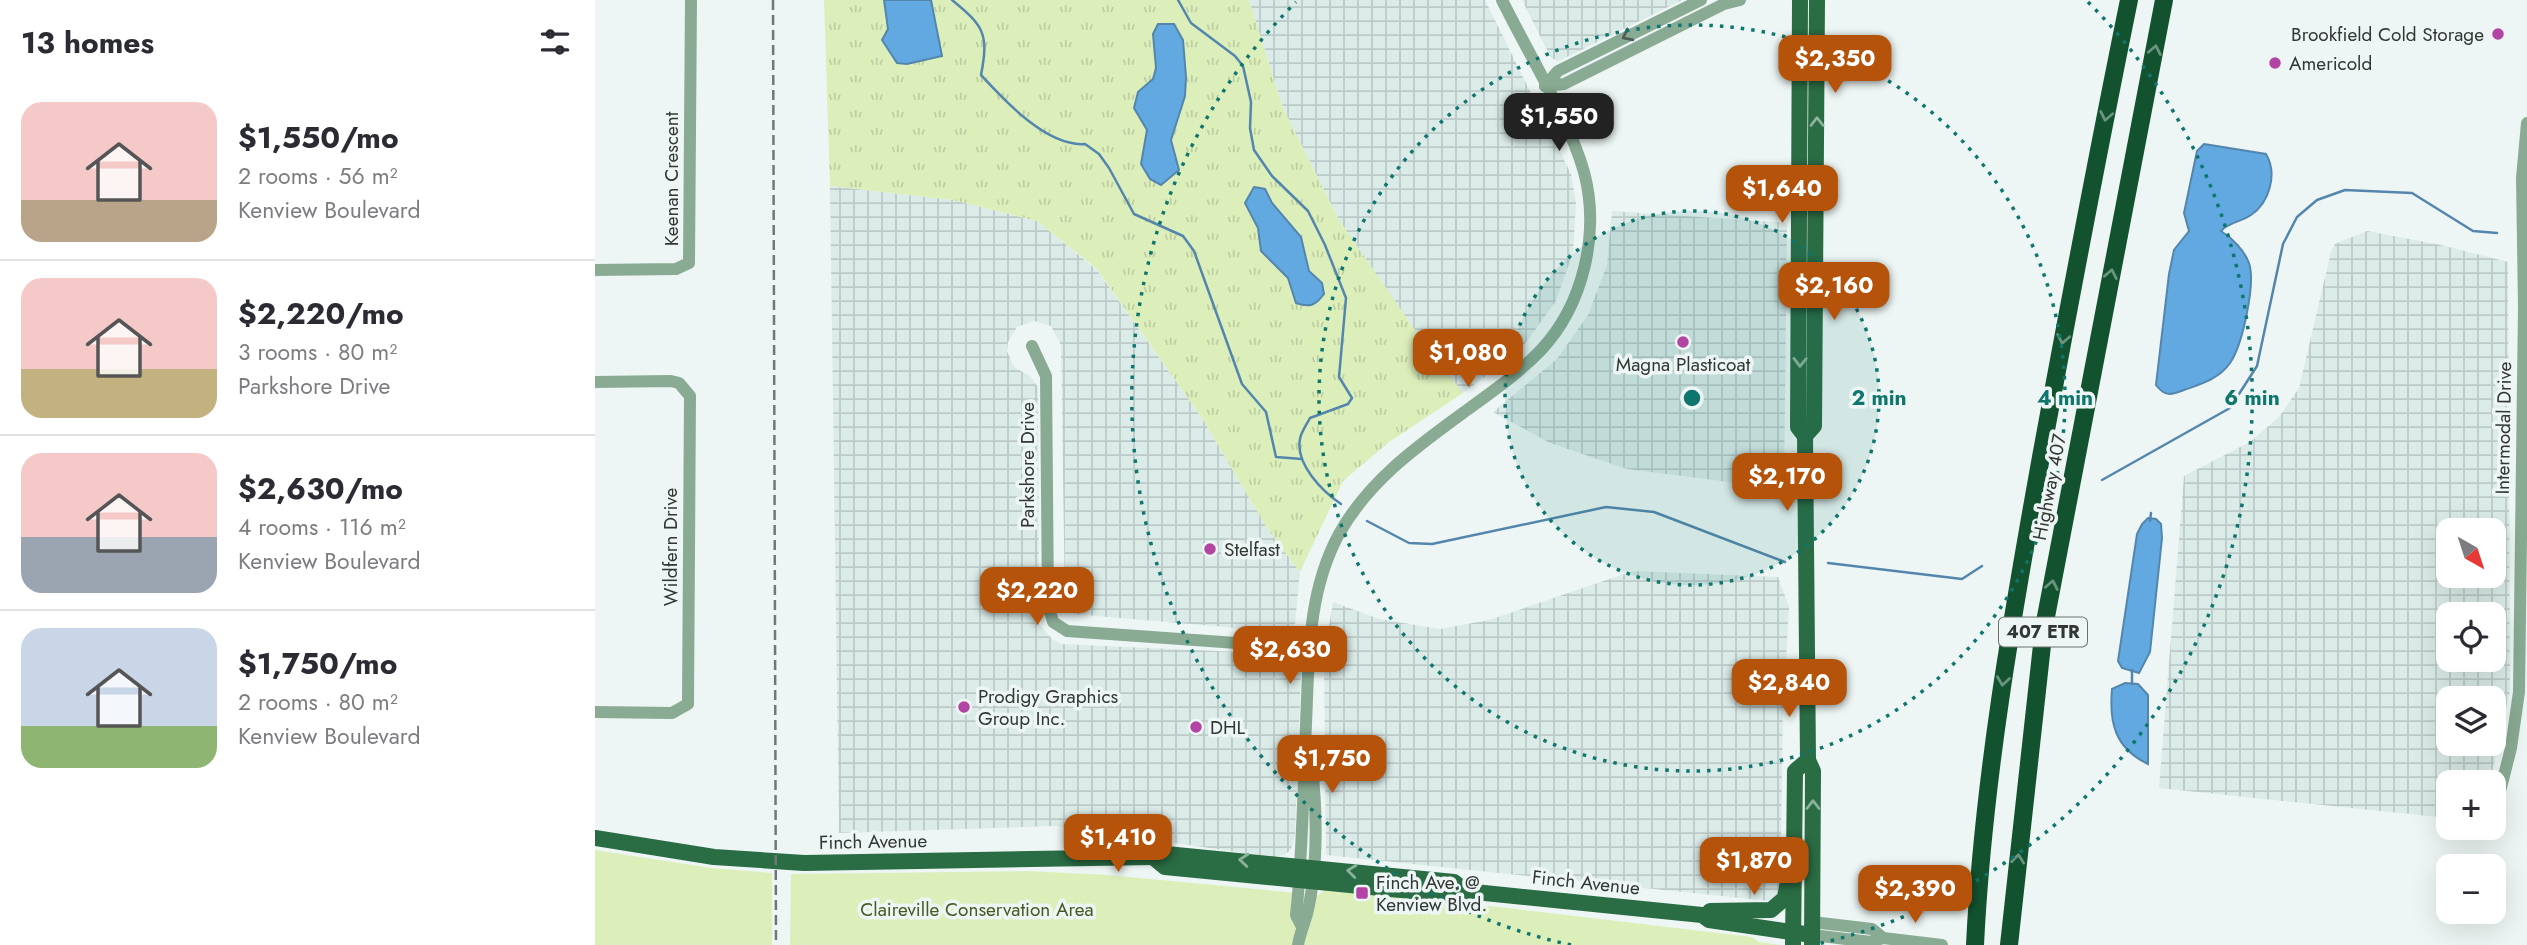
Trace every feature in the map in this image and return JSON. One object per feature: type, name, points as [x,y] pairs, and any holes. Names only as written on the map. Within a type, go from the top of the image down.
[{"type":"highway","points":[[2116,0],[2119,49]]},
{"type":"highway","name":"Highway 407","points":[[1976,937],[2003,681],[2056,373],[2129,0]]},
{"type":"highway","name":"Highway 407","points":[[2009,936],[2044,627],[2164,0]]},
{"type":"main road","points":[[1800,0],[1798,427],[1805,436],[1808,760],[1813,771],[1812,934]]},
{"type":"main road","points":[[1805,436],[1814,426],[1817,0]]},
{"type":"main road","points":[[1793,932],[1795,771],[1808,760]]},
{"type":"main road","name":"Finch Avenue","points":[[595,838],[714,857],[804,863],[1153,857],[1165,867],[1305,873],[1452,895],[1465,891],[1706,913],[1812,934]]},
{"type":"main road","points":[[1706,913],[1766,912],[1776,907],[1787,893],[1788,864],[1794,852]]},
{"type":"street","name":"Keenan Crescent","points":[[595,270],[676,269],[689,263],[691,0]]},
{"type":"street","points":[[1298,945],[1301,925],[1296,915],[1305,873],[1315,791],[1306,725],[1307,648],[1325,565],[1360,502],[1387,471],[1525,365],[1554,333],[1572,303],[1583,275],[1590,222],[1588,192],[1575,148],[1502,0]]},
{"type":"street","points":[[1545,86],[1557,71],[1701,0]]},
{"type":"street","points":[[1545,86],[1564,84],[1724,4],[1740,0]]},
{"type":"street","points":[[1688,6],[1695,19]]},
{"type":"street","name":"Intermodal Drive","points":[[2505,770],[2519,692],[2524,306],[2522,178],[2527,122]]},
{"type":"street","name":"Parkshore Drive","points":[[1033,346],[1046,376],[1048,604],[1053,622],[1067,631],[1307,648]]},
{"type":"street","name":"Wildfern Drive","points":[[595,382],[671,381],[687,389],[690,396],[688,704],[673,713],[595,712]]},
{"type":"street","points":[[1812,934],[1871,942],[1883,938],[1942,945]]},
{"type":"shaded area","points":[[1249,0],[1485,0],[1571,174],[1576,203],[1573,252],[1556,301],[1521,349],[1463,393],[1424,344],[1339,220],[1283,108]]},
{"type":"shaded area","points":[[1522,0],[1682,0],[1559,61],[1551,58]]},
{"type":"shaded area","points":[[830,186],[953,200],[1037,221],[1097,270],[1202,418],[1267,528],[1300,572],[1295,624],[1284,632],[1073,614],[1065,605],[1061,345],[1051,326],[1034,321],[1017,327],[1008,342],[1007,351],[1014,367],[1030,376],[1038,387],[1039,624],[1052,639],[1061,644],[1285,654],[1301,673],[1295,836],[1291,849],[1285,855],[1272,857],[1056,826],[839,833]]},
{"type":"shaded area","points":[[1612,211],[1787,223],[1784,489],[1627,469],[1550,443],[1493,412],[1557,359],[1588,315],[1607,265]]},
{"type":"shaded area","points":[[2367,231],[2441,245],[2508,262],[2510,690],[2506,708],[2506,686],[2436,686],[2436,756],[2496,756],[2493,770],[2436,770],[2436,817],[2159,788],[2184,476],[2250,442],[2279,417],[2299,388],[2335,244]]},
{"type":"shaded area","points":[[1633,571],[1778,577],[1789,607],[1783,713],[1780,892],[1770,901],[1326,855],[1324,657],[1333,602],[1379,619],[1440,629],[1489,620]]},
{"type":"green space","points":[[824,0],[1249,0],[1283,108],[1339,220],[1424,343],[1463,393],[1389,442],[1343,481],[1300,572],[1267,528],[1202,418],[1097,269],[1037,221],[953,200],[830,186]]},
{"type":"green space","points":[[595,850],[711,868],[772,873],[772,945],[595,945]]},
{"type":"green space","name":"Claireville Conservation Area","points":[[1028,871],[1108,875],[1318,895],[1325,890],[1447,901],[1752,937],[1759,942],[1780,945],[790,945],[791,874]]},
{"type":"water","points":[[884,0],[931,0],[942,56],[907,64],[897,63],[882,40],[888,29]]},
{"type":"water","points":[[1158,24],[1174,24],[1183,40],[1186,77],[1185,96],[1171,140],[1179,170],[1161,185],[1150,179],[1141,164],[1147,130],[1134,108],[1138,92],[1153,79],[1156,68],[1153,34]]},
{"type":"water","points":[[2204,144],[2266,154],[2271,170],[2270,188],[2257,210],[2221,231],[2244,253],[2251,273],[2247,314],[2235,355],[2226,369],[2215,377],[2197,386],[2169,394],[2162,392],[2156,385],[2169,274],[2174,250],[2189,231],[2184,213],[2197,151]]},
{"type":"water","points":[[1254,187],[1265,189],[1272,203],[1301,237],[1309,271],[1322,283],[1324,294],[1315,303],[1296,303],[1288,278],[1261,251],[1258,228],[1245,203]]},
{"type":"water","points":[[2148,518],[2156,519],[2161,524],[2162,538],[2150,652],[2139,673],[2122,668],[2118,661],[2137,534]]},
{"type":"water","points":[[2125,683],[2138,684],[2148,695],[2148,764],[2137,758],[2121,742],[2113,723],[2112,689]]},
{"type":"waterway","points":[[952,0],[977,24],[984,40],[981,75],[1002,97],[1042,130],[1071,143],[1085,144],[1099,154],[1134,214],[1183,236],[1194,251],[1242,384],[1266,412],[1276,457],[1302,459]]},
{"type":"waterway","points":[[1178,0],[1191,23],[1235,56],[1243,66],[1251,102],[1250,128],[1254,150],[1272,176],[1308,211],[1346,298],[1339,377],[1352,398],[1348,404],[1310,418],[1301,436],[1300,448],[1311,476],[1341,504]]},
{"type":"waterway","points":[[2102,480],[2230,408],[2257,366],[2283,244],[2297,217],[2317,200],[2345,190],[2412,193],[2473,231],[2497,233]]},
{"type":"waterway","points":[[1367,521],[1409,543],[1432,544],[1606,507],[1654,512],[1785,562]]},
{"type":"waterway","points":[[2150,521],[2151,513]]},
{"type":"waterway","points":[[1828,563],[1962,579],[1982,566]]},
{"type":"waterway","points":[[2132,670],[2132,684]]},
{"type":"railway","points":[[773,0],[776,945]]},
{"type":"place","name":"Brookfield Cold Storage","points":[[2498,34]]},
{"type":"place","name":"Americold","points":[[2275,63]]},
{"type":"place","name":"Magna Plasticoat","points":[[1683,342]]},
{"type":"place","name":"Stelfast","points":[[1210,549]]},
{"type":"place","name":"Prodigy Graphics Group Inc.","points":[[964,707]]},
{"type":"place","name":"DHL","points":[[1196,727]]},
{"type":"place","name":"Finch Ave. @ Kenview Blvd.","points":[[1362,893]]}]
